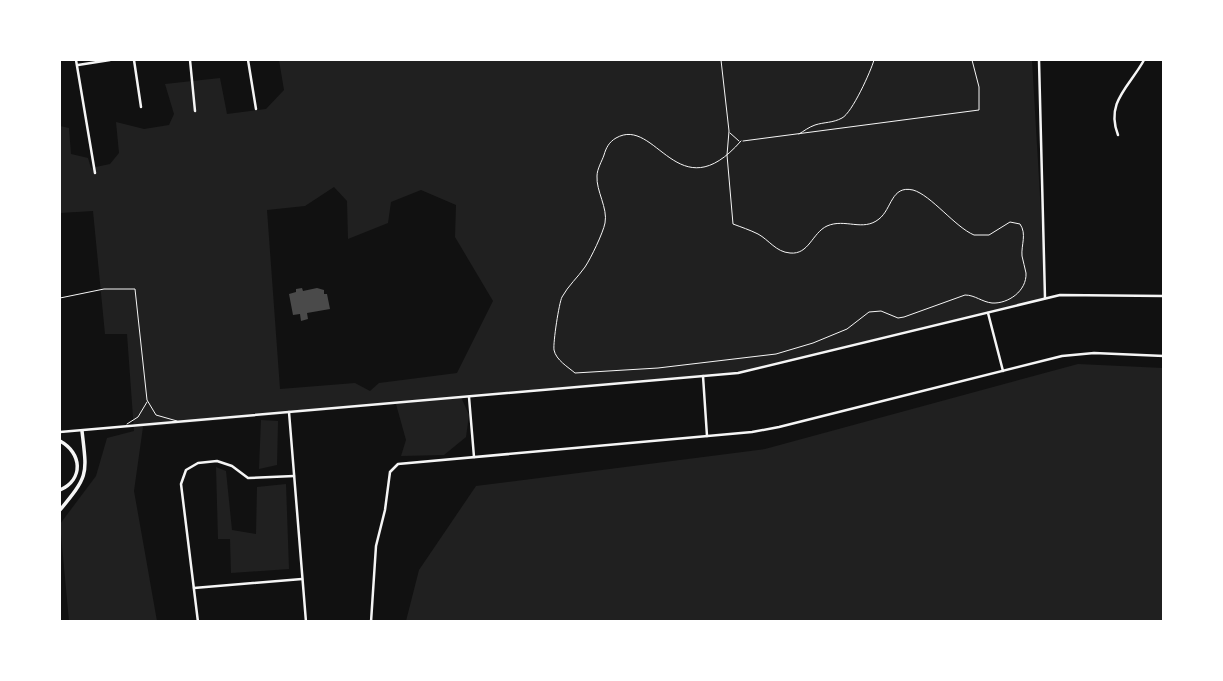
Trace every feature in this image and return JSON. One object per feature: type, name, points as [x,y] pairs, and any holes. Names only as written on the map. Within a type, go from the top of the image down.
[{"type":"main road","points":[[60,510],[84,477],[86,464],[82,431]]},
{"type":"main road","points":[[60,441],[72,450],[78,465],[74,479],[60,490]]},
{"type":"street","points":[[76,60],[95,173]]},
{"type":"street","points":[[77,65],[110,60]]},
{"type":"street","points":[[134,60],[141,107]]},
{"type":"street","points":[[190,60],[195,111]]},
{"type":"street","points":[[248,60],[256,109]]},
{"type":"street","points":[[1040,60],[1045,298]]},
{"type":"street","points":[[1118,135],[1113,120],[1116,104],[1144,60]]},
{"type":"street","points":[[60,432],[703,376],[765,368],[1045,298],[1082,294],[1164,296]]},
{"type":"street","points":[[988,312],[1003,371]]},
{"type":"street","points":[[371,621],[376,546],[391,469],[402,463],[707,436],[779,427],[1062,356],[1087,353],[1164,356]]},
{"type":"street","points":[[703,376],[707,436]]},
{"type":"street","points":[[468,396],[474,457]]},
{"type":"street","points":[[289,412],[306,621]]},
{"type":"street","points":[[198,621],[181,484],[186,470],[198,463],[217,461],[226,463],[248,478],[294,476]]},
{"type":"street","points":[[194,588],[302,579]]},
{"type":"lane","points":[[60,298],[104,289],[135,289],[147,400],[143,412],[121,427]]},
{"type":"lane","points":[[147,400],[156,415],[183,422]]},
{"type":"path","points":[[721,60],[729,131],[727,155],[733,224],[758,234],[778,250],[800,252],[821,230],[833,224],[861,226],[873,223],[884,215],[894,196],[911,190],[922,194],[974,235],[989,234],[1010,222],[1020,224],[1024,233],[1022,253],[1026,273],[1023,285],[1014,297],[998,302],[989,303],[972,295],[965,295],[904,317],[898,318],[881,311],[869,312],[847,329],[776,354],[658,368],[575,373],[559,360],[554,349],[562,298],[586,265],[606,222],[597,176],[607,146],[616,138],[631,135],[662,150],[683,166],[693,168],[712,166],[727,155],[741,141]]},
{"type":"path","points":[[797,135],[814,125],[844,118],[850,112],[871,72],[874,60]]},
{"type":"path","points":[[729,131],[733,139],[741,141],[979,110],[979,85],[972,60]]},
{"type":"shaded area","points":[[279,60],[1032,60],[1046,299],[756,370],[461,397],[469,415],[466,437],[444,455],[401,456],[406,440],[396,404],[143,427],[134,491],[157,621],[69,621],[60,524],[96,476],[107,438],[134,431],[127,334],[105,334],[93,211],[60,213],[60,126],[69,128],[71,154],[88,158],[91,168],[110,164],[119,153],[116,122],[144,129],[169,125],[174,114],[165,84],[220,78],[227,114],[266,109],[284,90]],"holes":[[[334,187],[347,201],[348,239],[388,223],[391,202],[421,190],[456,205],[455,237],[493,301],[457,373],[379,383],[370,391],[355,383],[280,389],[267,210],[305,206]]]},
{"type":"shaded area","points":[[1078,364],[1163,368],[1163,621],[406,621],[419,570],[476,486],[765,449]]},
{"type":"shaded area","points":[[261,420],[278,421],[277,465],[259,469]]},
{"type":"shaded area","points":[[216,467],[226,471],[232,530],[256,534],[257,487],[286,484],[289,569],[231,573],[230,539],[218,539]]},
{"type":"building","points":[[302,288],[303,291],[317,288],[324,290],[330,309],[307,313],[308,319],[301,321],[300,314],[293,315],[289,294]]}]
